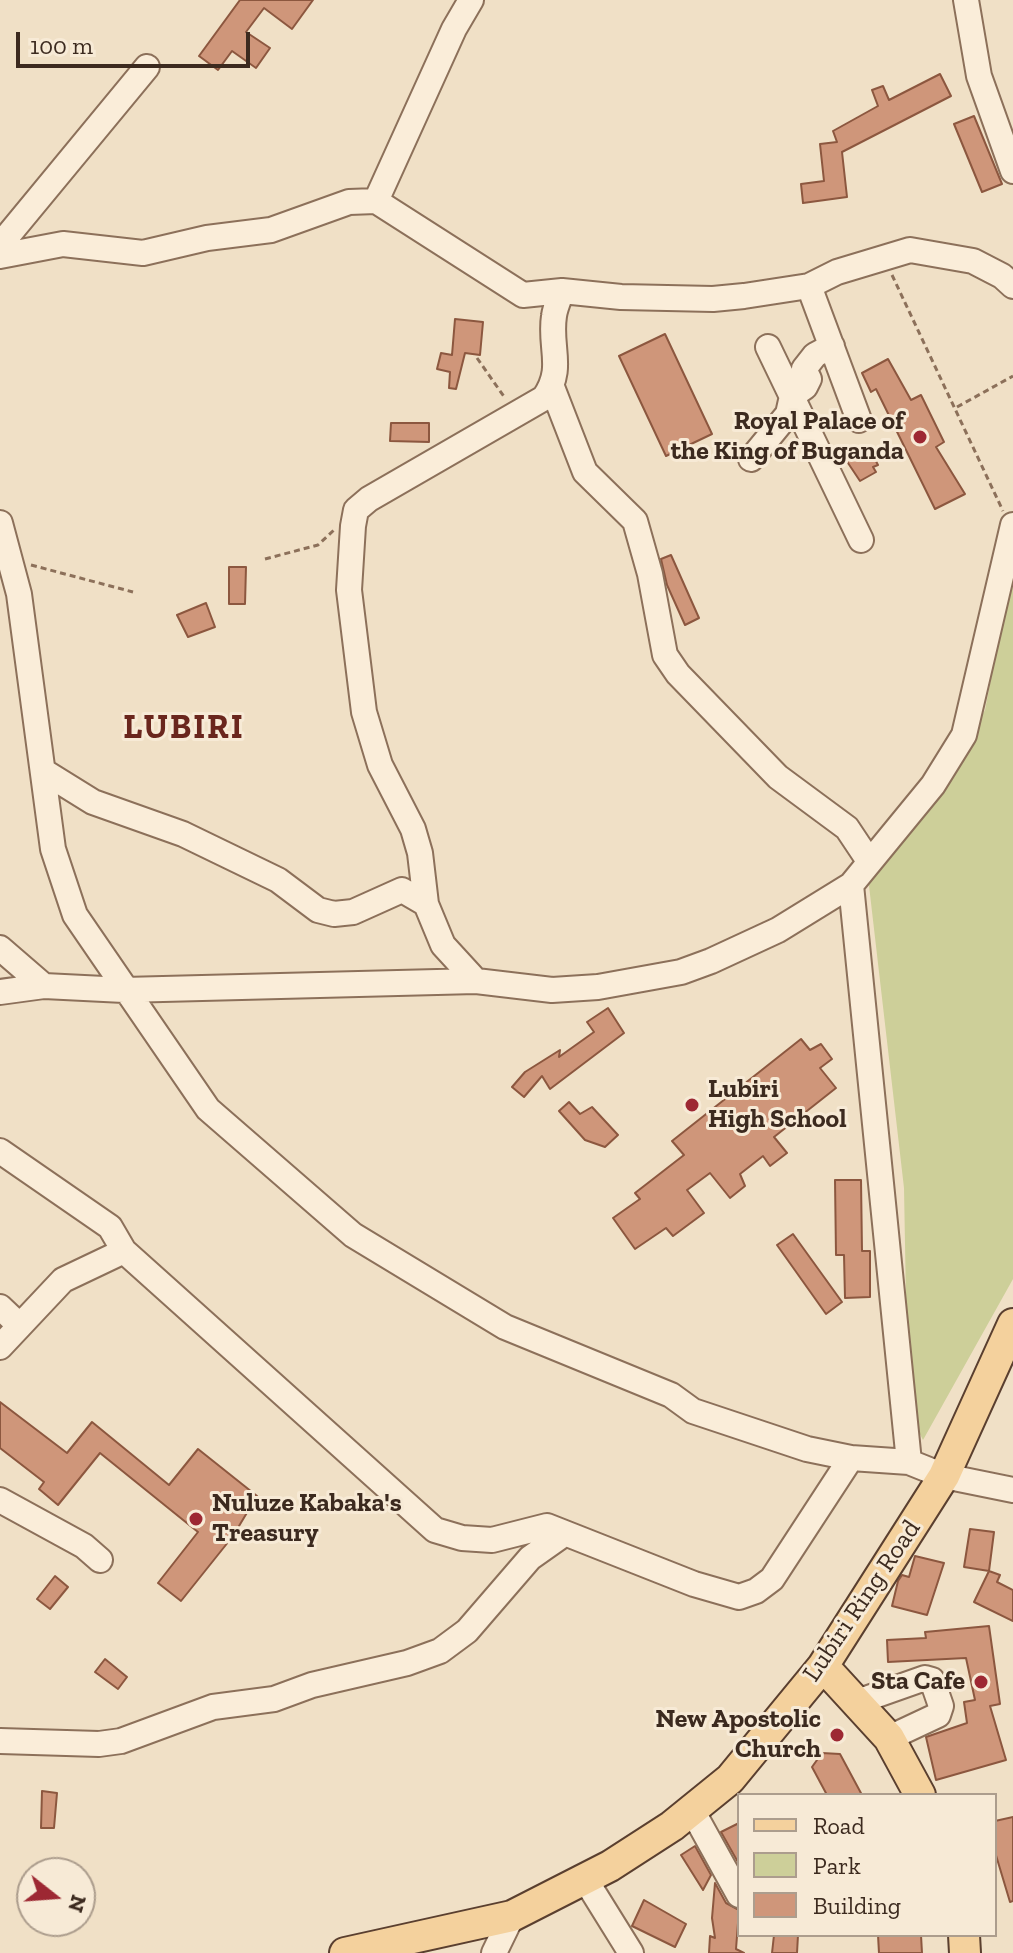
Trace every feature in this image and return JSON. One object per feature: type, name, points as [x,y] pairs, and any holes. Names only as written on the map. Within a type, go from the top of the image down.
[{"type":"main road","name":"Lubiri Ring Road","points":[[345,1953],[512,1916],[635,1850],[730,1779],[823,1666],[944,1476],[1013,1324]]},
{"type":"main road","points":[[823,1666],[889,1738],[919,1793]]},
{"type":"street","points":[[376,201],[454,29],[471,0]]},
{"type":"street","points":[[966,0],[979,76],[1013,171]]},
{"type":"street","points":[[0,245],[147,67]]},
{"type":"street","points":[[0,256],[63,244],[143,253],[207,238],[271,230],[349,202],[376,201],[523,295],[562,291],[621,297],[713,299],[809,286],[883,257],[910,250],[973,261],[1002,276],[1013,286]]},
{"type":"street","points":[[809,286],[859,420]]},
{"type":"street","points":[[476,981],[443,945],[426,904],[420,853],[413,829],[380,765],[364,712],[349,590],[356,510],[381,492],[544,398],[552,387],[558,352],[554,316],[562,291]]},
{"type":"street","points":[[751,459],[788,414],[792,396],[805,387],[809,379],[804,369],[806,363],[832,346]]},
{"type":"street","points":[[768,347],[861,540]]},
{"type":"street","points":[[552,387],[585,472],[635,521],[650,574],[665,655],[671,664],[748,749],[778,777],[847,828],[869,861]]},
{"type":"street","points":[[0,523],[19,594],[53,849],[63,886],[75,915],[208,1109],[353,1235],[505,1327],[671,1395],[693,1411],[807,1449],[851,1458],[909,1462],[944,1476],[1013,1490]]},
{"type":"street","points":[[0,992],[44,986],[124,990],[476,981],[552,990],[598,987],[681,972],[778,930],[851,885],[933,785],[964,735],[981,675],[1012,526]]},
{"type":"street","points":[[43,771],[93,802],[183,834],[278,880],[318,910],[334,914],[353,912],[402,890],[426,904]]},
{"type":"street","points":[[851,885],[909,1462]]},
{"type":"street","points":[[0,948],[44,986]]},
{"type":"street","points":[[0,1151],[110,1227],[124,1251],[435,1530],[462,1538],[492,1540],[547,1526],[739,1597],[772,1579],[851,1458]]},
{"type":"street","points":[[0,1347],[63,1280],[124,1251]]},
{"type":"street","points":[[0,1307],[19,1325]]},
{"type":"street","points":[[0,1500],[84,1546],[100,1560]]},
{"type":"street","points":[[0,1741],[99,1744],[121,1741],[213,1707],[274,1699],[312,1685],[407,1663],[440,1651],[467,1631],[530,1558],[564,1534]]},
{"type":"street","points":[[857,1702],[925,1678],[932,1680],[941,1706],[938,1715],[889,1738]]},
{"type":"street","points":[[692,1810],[737,1891]]},
{"type":"street","points":[[585,1879],[631,1953]]},
{"type":"street","points":[[494,1953],[512,1916]]},
{"type":"path","points":[[883,257],[1012,526]]},
{"type":"path","points":[[477,358],[517,415]]},
{"type":"path","points":[[955,407],[1013,376]]},
{"type":"path","points":[[265,559],[318,545],[356,510]]},
{"type":"path","points":[[30,565],[133,592]]},
{"type":"green space","points":[[1013,564],[1013,1279],[923,1440],[908,1411],[904,1188],[868,877],[931,806],[985,710]]},
{"type":"building","points":[[240,0],[313,0],[292,29],[264,8],[246,32],[270,48],[256,68],[232,51],[218,70],[199,56]]},
{"type":"building","points":[[940,74],[951,96],[842,152],[847,197],[803,203],[801,184],[824,181],[820,144],[837,142],[833,131],[878,106],[872,90],[883,86],[889,100]]},
{"type":"building","points":[[974,116],[1002,184],[982,192],[954,124]]},
{"type":"building","points":[[455,319],[483,322],[480,355],[465,353],[456,389],[449,388],[450,372],[437,369],[441,353],[452,355]]},
{"type":"building","points":[[665,334],[712,434],[666,456],[619,356]]},
{"type":"building","name":"Royal Palace of the King of Buganda","points":[[888,359],[911,400],[921,395],[944,442],[936,447],[965,494],[935,509],[876,389],[871,392],[862,373]]},
{"type":"building","points":[[391,423],[429,423],[429,442],[390,441]]},
{"type":"building","points":[[869,448],[878,465],[873,467],[876,472],[860,481],[846,460]]},
{"type":"building","points":[[671,555],[699,618],[685,625],[667,585],[661,559]]},
{"type":"building","points":[[229,567],[246,567],[245,604],[229,604]]},
{"type":"building","points":[[206,603],[215,627],[188,637],[177,615]]},
{"type":"building","points":[[608,1008],[624,1033],[550,1089],[542,1076],[524,1097],[512,1087],[525,1072],[560,1050],[559,1057],[594,1032],[587,1022]]},
{"type":"building","points":[[801,1039],[810,1050],[821,1044],[832,1059],[820,1068],[836,1088],[774,1137],[787,1153],[770,1166],[763,1156],[740,1174],[745,1186],[730,1198],[710,1173],[687,1190],[704,1213],[673,1236],[666,1228],[635,1249],[613,1218],[640,1199],[635,1193],[684,1155],[672,1141]]},
{"type":"building","points":[[569,1102],[580,1114],[592,1107],[618,1135],[605,1147],[585,1140],[559,1111]]},
{"type":"building","points":[[835,1180],[861,1180],[862,1251],[870,1251],[870,1297],[845,1298],[844,1255],[836,1255]]},
{"type":"building","points":[[793,1234],[842,1302],[826,1314],[777,1245]]},
{"type":"building","points":[[0,1402],[67,1453],[92,1422],[169,1485],[198,1449],[257,1496],[233,1536],[181,1601],[158,1583],[198,1532],[100,1453],[58,1505],[39,1489],[44,1482],[0,1448]]},
{"type":"building","points":[[970,1529],[994,1532],[989,1571],[964,1567]]},
{"type":"building","points":[[915,1556],[944,1563],[927,1615],[892,1606],[898,1581],[902,1575],[909,1577]]},
{"type":"building","points":[[989,1571],[1000,1575],[997,1582],[1013,1590],[1013,1621],[974,1602]]},
{"type":"building","points":[[55,1576],[68,1587],[50,1609],[37,1599]]},
{"type":"building","points":[[989,1626],[1000,1704],[990,1706],[1006,1760],[936,1780],[926,1737],[967,1723],[964,1702],[975,1700],[966,1658],[888,1662],[887,1640],[926,1638],[925,1632]]},
{"type":"building","points":[[105,1659],[127,1677],[118,1689],[95,1672]]},
{"type":"building","name":"New Apostolic Church","points":[[822,1753],[840,1754],[861,1793],[826,1793],[812,1767]]},
{"type":"building","points":[[42,1791],[57,1793],[54,1828],[41,1828]]},
{"type":"building","points":[[1013,1817],[1013,1901],[1010,1902],[997,1859],[997,1821]]},
{"type":"building","points":[[737,1824],[737,1860],[721,1832]]},
{"type":"building","points":[[695,1846],[711,1875],[703,1890],[681,1855]]},
{"type":"building","points":[[715,1883],[726,1903],[737,1909],[736,1949],[744,1953],[709,1953],[710,1936],[715,1938],[712,1918]]},
{"type":"building","points":[[644,1900],[686,1924],[675,1947],[632,1926]]},
{"type":"building","points":[[774,1937],[798,1937],[797,1953],[772,1953]]},
{"type":"building","points":[[878,1937],[921,1937],[922,1953],[879,1953]]},
{"type":"place","name":"Royal Palace of the King of Buganda","points":[[920,437]]},
{"type":"place","name":"Lubiri High School","points":[[692,1105]]},
{"type":"place","name":"Nuluze Kabaka's Treasury","points":[[196,1519]]},
{"type":"place","name":"Sta Cafe","points":[[981,1682]]},
{"type":"place","name":"New Apostolic Church","points":[[837,1735]]},
{"type":"district","name":"LUBIRI","points":[[184,728]]}]
